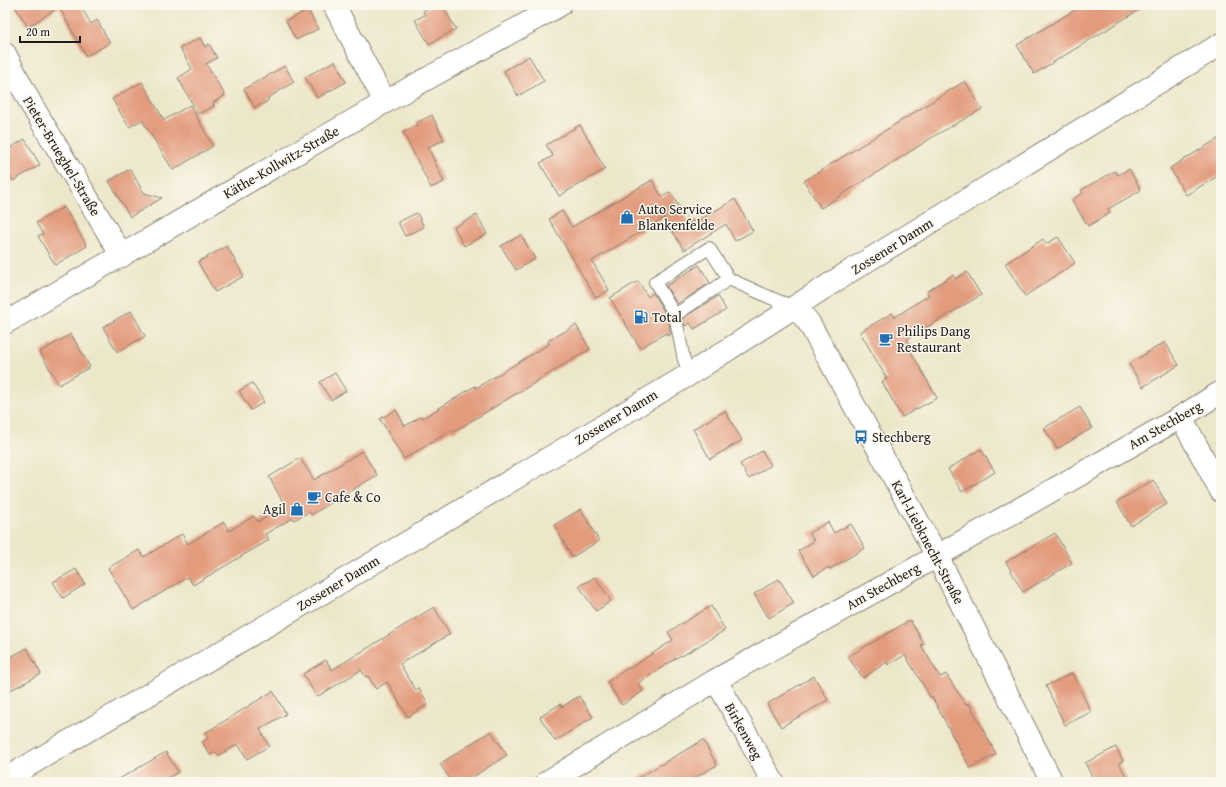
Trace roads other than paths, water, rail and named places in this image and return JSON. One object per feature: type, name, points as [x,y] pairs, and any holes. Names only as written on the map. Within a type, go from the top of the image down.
[{"type":"street","points":[[334,5],[385,102]]},
{"type":"street","name":"Käthe-Kollwitz-Straße","points":[[5,323],[385,102],[560,5]]},
{"type":"street","name":"Zossener Damm","points":[[5,779],[341,582],[690,374],[852,270],[1221,44]]},
{"type":"street","name":"Pieter-Brueghel-Straße","points":[[5,54],[30,104],[122,256]]},
{"type":"street","name":"Karl-Liebknecht-Straße","points":[[796,306],[809,322],[937,556],[1052,782]]},
{"type":"street","name":"Am Stechberg","points":[[547,782],[716,680],[1181,417],[1221,392]]},
{"type":"street","points":[[1181,417],[1221,491]]},
{"type":"street","name":"Birkenweg","points":[[716,680],[773,782]]},
{"type":"lane","points":[[690,374],[684,360],[675,315],[655,282],[708,248],[729,279],[778,301],[796,306]]},
{"type":"lane","points":[[675,315],[729,279]]},
{"type":"place","name":"Auto Service Blankenfelde","points":[[627,217]]},
{"type":"place","name":"Total","points":[[641,317]]},
{"type":"place","name":"Philips Dang Restaurant","points":[[886,339]]},
{"type":"place","name":"Stechberg","points":[[861,437]]},
{"type":"place","name":"Cafe & Co","points":[[314,497]]},
{"type":"place","name":"Agil","points":[[297,509]]}]
